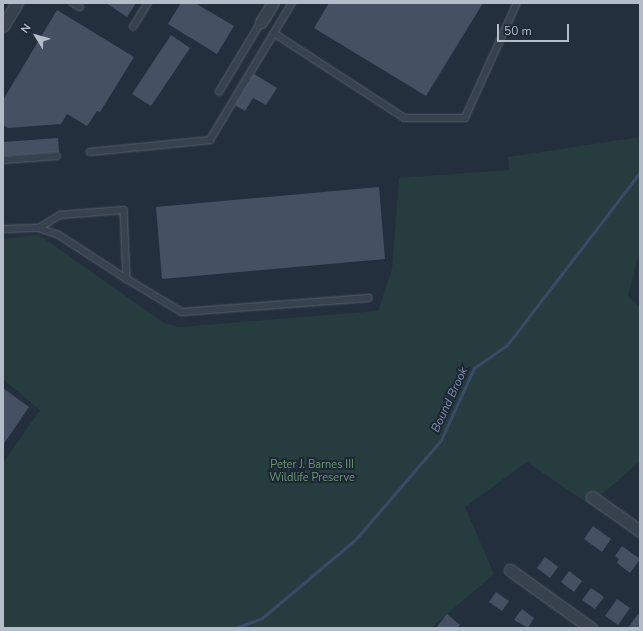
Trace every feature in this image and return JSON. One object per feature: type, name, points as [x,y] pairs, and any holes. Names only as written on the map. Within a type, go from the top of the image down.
[{"type":"street","points":[[3,26],[17,3]]},
{"type":"street","points":[[261,22],[273,3]]},
{"type":"street","points":[[592,497],[640,531]]},
{"type":"street","points":[[510,570],[590,628]]},
{"type":"lane","points":[[73,3],[80,7]]},
{"type":"lane","points":[[134,27],[148,3]]},
{"type":"lane","points":[[90,152],[210,140],[292,3]]},
{"type":"lane","points":[[274,33],[405,118],[465,118],[517,3]]},
{"type":"lane","points":[[219,92],[261,22]]},
{"type":"lane","points":[[3,160],[58,156]]},
{"type":"lane","points":[[39,228],[60,215],[124,210],[127,279]]},
{"type":"lane","points":[[3,229],[39,228],[66,239],[127,279],[182,312],[368,298]]},
{"type":"green space","name":"Peter J. Barnes III Wildlife Preserve","points":[[640,137],[640,250],[628,296],[640,308],[640,461],[590,505],[527,462],[465,507],[494,574],[431,628],[3,628],[3,463],[40,410],[3,379],[3,239],[39,235],[164,323],[179,327],[378,311],[392,269],[399,178],[509,170],[508,157]]},
{"type":"building","points":[[106,3],[136,3],[127,17]]},
{"type":"building","points":[[181,3],[195,3],[234,26],[217,54],[168,24]]},
{"type":"building","points":[[329,3],[483,3],[426,96],[314,28]]},
{"type":"building","points":[[57,10],[134,57],[100,112],[97,111],[87,126],[67,114],[61,124],[8,128],[3,125],[3,100]]},
{"type":"building","points":[[171,35],[190,48],[151,106],[132,94]]},
{"type":"building","points":[[254,74],[277,88],[266,105],[253,98],[245,111],[235,105]]},
{"type":"building","points":[[58,138],[59,152],[3,156],[3,142]]},
{"type":"building","points":[[379,187],[385,259],[162,279],[156,207]]},
{"type":"building","points":[[3,388],[29,407],[3,445]]},
{"type":"building","points":[[593,526],[611,539],[602,552],[584,539]]},
{"type":"building","points":[[622,546],[640,559],[630,573],[617,563],[619,559],[615,556]]},
{"type":"building","points":[[545,557],[558,567],[550,578],[537,568]]},
{"type":"building","points":[[569,571],[582,581],[574,592],[561,582]]},
{"type":"building","points":[[591,588],[604,597],[595,609],[582,600]]},
{"type":"building","points":[[496,592],[509,601],[502,611],[489,602]]},
{"type":"building","points":[[617,599],[630,608],[618,625],[605,616]]},
{"type":"building","points":[[522,609],[534,618],[528,628],[514,620]]},
{"type":"building","points":[[447,614],[460,625],[457,628],[436,628]]},
{"type":"building","points":[[638,614],[640,615],[640,628],[628,628]]},
{"type":"waterway","name":"Bound Brook","points":[[235,628],[262,618],[355,540],[441,440],[474,368],[507,345],[640,172]]}]
